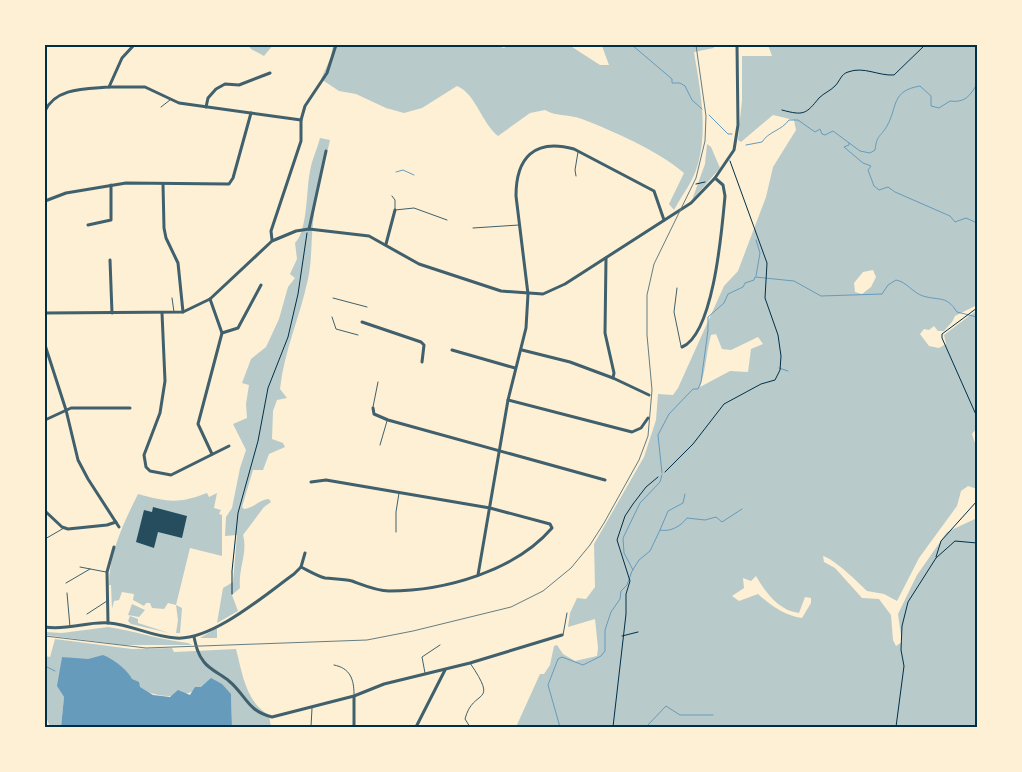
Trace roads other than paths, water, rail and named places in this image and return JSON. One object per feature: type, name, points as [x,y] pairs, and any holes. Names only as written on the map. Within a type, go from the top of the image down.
[{"type":"street","points":[[109,87],[122,58],[134,45]]},
{"type":"street","points":[[272,241],[271,231],[301,141],[301,120],[309,99],[327,73],[336,45]]},
{"type":"street","points":[[45,313],[183,312],[210,299],[272,241],[296,231],[309,229],[357,233],[386,244],[419,264],[501,291],[543,294],[555,289],[606,258],[690,203],[712,182],[734,150],[738,125],[737,45]]},
{"type":"street","points":[[206,107],[208,98],[216,89],[225,84],[239,84],[270,74]]},
{"type":"street","points":[[45,111],[50,101],[62,94],[109,87],[145,87],[170,100],[301,120]]},
{"type":"street","points":[[45,201],[66,193],[111,184],[139,182],[225,184],[231,182],[251,113]]},
{"type":"street","points":[[478,575],[508,400],[526,328],[528,294],[516,180],[522,162],[536,150],[545,147],[564,146],[578,151],[654,191],[664,220]]},
{"type":"street","points":[[309,229],[326,151]]},
{"type":"street","points":[[682,347],[689,343],[701,324],[713,290],[725,196],[723,185],[715,178]]},
{"type":"street","points":[[88,226],[111,220],[111,184]]},
{"type":"street","points":[[164,184],[164,231],[178,263],[183,312]]},
{"type":"street","points":[[386,244],[395,210]]},
{"type":"street","points":[[606,258],[605,333],[614,373],[613,378]]},
{"type":"street","points":[[110,260],[112,313]]},
{"type":"street","points":[[222,333],[238,328],[261,284]]},
{"type":"street","points":[[210,299],[222,333],[198,424],[212,454]]},
{"type":"street","points":[[162,313],[165,381],[160,413],[144,455],[144,464],[150,471],[171,475],[229,446]]},
{"type":"street","points":[[362,322],[421,342],[424,345],[422,362]]},
{"type":"street","points":[[45,345],[66,410],[78,460],[119,527]]},
{"type":"street","points":[[452,350],[515,368]]},
{"type":"street","points":[[522,350],[585,367],[649,395]]},
{"type":"street","points":[[508,400],[632,432],[641,428],[648,418]]},
{"type":"street","points":[[45,420],[66,410],[130,408]]},
{"type":"street","points":[[373,408],[374,414],[388,420],[605,480]]},
{"type":"street","points":[[301,567],[326,578],[348,580],[387,591],[446,584],[498,568],[518,557],[551,530],[552,526],[490,508],[326,480],[311,482]]},
{"type":"street","points":[[45,511],[65,528],[92,527],[116,522]]},
{"type":"street","points":[[108,623],[107,572],[114,547]]},
{"type":"street","points":[[45,627],[70,628],[108,623],[166,637],[194,637],[246,608],[301,567],[305,553]]},
{"type":"street","points":[[194,637],[197,649],[206,665],[230,681],[250,707],[260,714],[272,717],[354,696],[384,684],[470,663],[562,635]]},
{"type":"street","points":[[416,727],[445,669]]},
{"type":"street","points":[[354,696],[354,727]]},
{"type":"lane","points":[[161,107],[170,100]]},
{"type":"lane","points":[[576,176],[574,170],[578,151]]},
{"type":"lane","points":[[392,196],[395,200],[395,210],[414,208],[447,220]]},
{"type":"lane","points":[[473,228],[520,225]]},
{"type":"lane","points":[[677,288],[674,312],[678,338],[682,347]]},
{"type":"lane","points":[[172,298],[174,313]]},
{"type":"lane","points":[[333,298],[367,307]]},
{"type":"lane","points":[[332,317],[336,329],[358,335]]},
{"type":"lane","points":[[373,408],[378,382]]},
{"type":"lane","points":[[380,445],[388,420]]},
{"type":"lane","points":[[396,532],[396,512],[399,493]]},
{"type":"lane","points":[[45,539],[65,528]]},
{"type":"lane","points":[[80,567],[107,572]]},
{"type":"lane","points":[[66,583],[90,569]]},
{"type":"lane","points":[[67,593],[70,628]]},
{"type":"lane","points":[[87,614],[108,600]]},
{"type":"lane","points":[[562,635],[566,625],[567,613]]},
{"type":"lane","points":[[425,674],[422,657],[440,645]]},
{"type":"lane","points":[[470,663],[484,684],[485,689],[482,696],[467,711],[465,719],[470,727]]},
{"type":"lane","points":[[334,665],[343,667],[349,673],[354,688],[354,696]]},
{"type":"lane","points":[[312,707],[312,727]]},
{"type":"water","points":[[103,655],[119,665],[132,679],[139,682],[140,687],[153,695],[170,697],[178,690],[190,695],[195,687],[201,687],[211,678],[222,684],[231,694],[232,727],[61,727],[64,697],[57,686],[62,657],[88,659]]},
{"type":"waterway","points":[[632,45],[672,79],[672,83],[680,83],[685,86],[692,100],[702,109]]},
{"type":"waterway","points":[[746,145],[762,142],[768,135],[782,127],[789,120],[798,120],[815,132],[820,129],[822,134],[825,135],[833,131],[860,151],[870,153],[875,150],[878,139],[887,126],[897,100],[904,92],[920,86],[931,96],[931,106],[939,108],[950,101],[963,100],[972,92],[977,84]]},
{"type":"waterway","points":[[709,115],[728,134],[732,134]]},
{"type":"waterway","points":[[849,143],[849,145],[844,147],[863,163],[871,166],[868,170],[874,186],[879,190],[888,187],[895,192],[950,216],[955,222],[966,218],[977,223]]},
{"type":"waterway","points":[[396,172],[403,170],[414,175]]},
{"type":"waterway","points":[[756,240],[760,253],[756,276]]},
{"type":"waterway","points":[[662,473],[658,435],[669,414],[693,389],[698,389],[701,382],[708,317],[724,303],[728,294],[743,287],[745,283],[754,280],[755,277],[794,281],[821,296],[882,294],[888,285],[896,280],[919,295],[946,301],[957,312],[977,317]]},
{"type":"waterway","points":[[779,368],[788,371]]},
{"type":"waterway","points":[[633,570],[624,553],[623,538],[640,503],[660,482],[662,475]]},
{"type":"waterway","points":[[660,530],[668,511],[683,503],[685,494]]},
{"type":"waterway","points":[[560,727],[548,685],[558,659],[562,657],[583,665],[601,656],[605,651],[605,630],[611,612],[620,599],[621,591],[627,585],[632,571],[639,560],[650,551],[660,530],[675,528],[687,518],[705,520],[716,517],[722,522],[742,509]]},
{"type":"waterway","points":[[45,666],[55,671]]},
{"type":"waterway","points":[[646,727],[666,706],[680,715],[713,715]]},
{"type":"tram line","points":[[45,636],[146,648],[367,640],[413,631],[511,607],[543,591],[571,568],[590,545],[604,523],[639,460],[648,436],[652,390],[647,335],[647,295],[654,264],[696,178],[705,141],[706,116],[696,45]]}]
